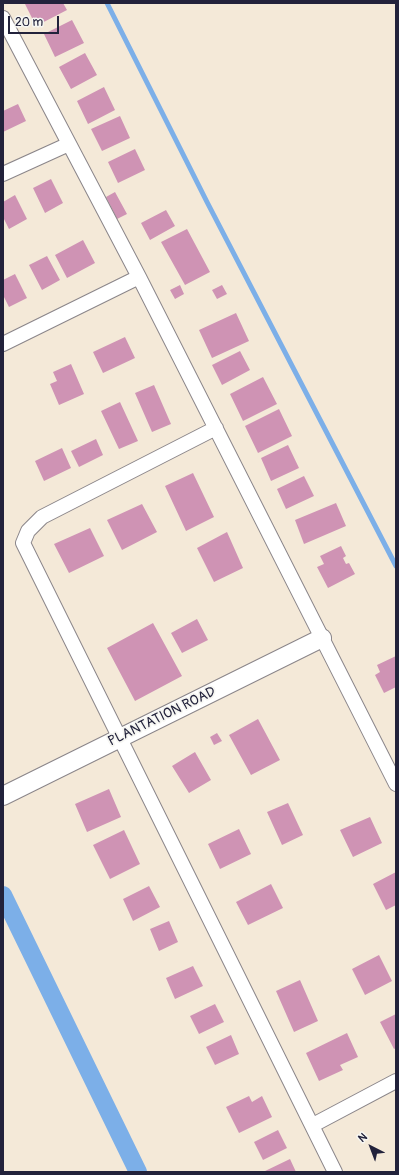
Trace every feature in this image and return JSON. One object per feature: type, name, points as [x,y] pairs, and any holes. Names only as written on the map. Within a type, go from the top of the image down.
[{"type":"street","points":[[3,18],[6,33],[69,144],[139,277],[396,784]]},
{"type":"street","points":[[3,174],[69,144]]},
{"type":"street","points":[[3,344],[139,277]]},
{"type":"street","points":[[216,428],[42,517],[28,531],[23,543],[335,1172]]},
{"type":"street","name":"PLANTATION ROAD","points":[[3,796],[322,638]]},
{"type":"street","points":[[313,1125],[396,1082]]},
{"type":"building","points":[[63,3],[67,10],[36,26],[25,4]]},
{"type":"building","points":[[72,20],[84,43],[55,57],[44,34]]},
{"type":"building","points":[[85,53],[97,75],[71,89],[59,67]]},
{"type":"building","points":[[104,87],[115,110],[88,124],[77,101]]},
{"type":"building","points":[[18,104],[26,121],[3,132],[3,111]]},
{"type":"building","points":[[120,116],[130,138],[102,151],[91,129]]},
{"type":"building","points":[[135,149],[145,170],[118,183],[108,162]]},
{"type":"building","points":[[51,179],[63,203],[45,213],[33,188]]},
{"type":"building","points":[[115,192],[127,214],[117,219],[106,197]]},
{"type":"building","points":[[15,195],[27,219],[9,229],[3,217],[3,202]]},
{"type":"building","points":[[166,210],[175,226],[150,240],[141,223]]},
{"type":"building","points":[[187,229],[210,272],[185,285],[161,242]]},
{"type":"building","points":[[83,240],[95,263],[67,278],[55,255]]},
{"type":"building","points":[[47,256],[60,280],[42,290],[29,265]]},
{"type":"building","points":[[15,274],[27,298],[9,307],[3,295],[3,280]]},
{"type":"building","points":[[180,285],[184,294],[175,299],[170,290]]},
{"type":"building","points":[[222,285],[227,294],[217,299],[212,290]]},
{"type":"building","points":[[236,313],[249,341],[212,358],[199,330]]},
{"type":"building","points":[[125,337],[135,358],[103,373],[93,352]]},
{"type":"building","points":[[240,351],[250,370],[222,385],[212,365]]},
{"type":"building","points":[[71,364],[84,394],[59,405],[50,384],[57,381],[53,372]]},
{"type":"building","points":[[263,377],[277,404],[243,421],[230,394]]},
{"type":"building","points":[[154,385],[171,424],[152,432],[135,393]]},
{"type":"building","points":[[120,402],[138,441],[119,449],[101,411]]},
{"type":"building","points":[[279,409],[292,436],[258,453],[245,426]]},
{"type":"building","points":[[96,439],[103,455],[79,467],[71,451]]},
{"type":"building","points":[[288,445],[299,468],[271,481],[261,458]]},
{"type":"building","points":[[62,448],[71,468],[44,481],[35,461]]},
{"type":"building","points":[[193,473],[214,517],[186,531],[165,486]]},
{"type":"building","points":[[304,476],[314,496],[286,509],[277,489]]},
{"type":"building","points":[[336,503],[346,526],[304,544],[295,520]]},
{"type":"building","points":[[142,504],[157,532],[122,550],[107,520]]},
{"type":"building","points":[[90,528],[104,556],[69,573],[54,544]]},
{"type":"building","points":[[227,532],[243,568],[214,582],[197,548]]},
{"type":"building","points":[[341,546],[346,556],[343,558],[346,564],[349,563],[355,574],[328,588],[317,567],[324,564],[320,556]]},
{"type":"building","points":[[197,619],[208,640],[182,653],[171,633]]},
{"type":"building","points":[[153,623],[182,676],[135,701],[107,648]]},
{"type":"building","points":[[396,656],[396,687],[384,693],[375,675],[380,672],[377,665]]},
{"type":"building","points":[[258,719],[280,760],[251,775],[229,735]]},
{"type":"building","points":[[217,733],[222,741],[214,745],[210,737]]},
{"type":"building","points":[[195,752],[211,780],[189,793],[172,766]]},
{"type":"building","points":[[109,789],[121,817],[87,832],[75,804]]},
{"type":"building","points":[[288,803],[303,835],[282,845],[267,812]]},
{"type":"building","points":[[370,817],[382,843],[353,857],[340,830]]},
{"type":"building","points":[[239,829],[251,854],[220,869],[208,844]]},
{"type":"building","points":[[124,830],[140,864],[110,879],[93,845]]},
{"type":"building","points":[[396,872],[396,905],[386,910],[373,884]]},
{"type":"building","points":[[271,884],[283,908],[248,925],[236,902]]},
{"type":"building","points":[[149,886],[160,907],[133,921],[123,899]]},
{"type":"building","points":[[169,921],[178,942],[159,951],[150,929]]},
{"type":"building","points":[[379,955],[392,981],[365,995],[352,969]]},
{"type":"building","points":[[193,966],[203,986],[175,999],[166,978]]},
{"type":"building","points":[[300,980],[318,1021],[294,1032],[276,991]]},
{"type":"building","points":[[215,1004],[224,1022],[199,1034],[190,1016]]},
{"type":"building","points":[[396,1014],[396,1048],[394,1049],[380,1022]]},
{"type":"building","points":[[347,1033],[358,1057],[340,1065],[343,1070],[319,1081],[306,1053]]},
{"type":"building","points":[[231,1035],[239,1054],[215,1065],[206,1047]]},
{"type":"building","points":[[249,1096],[252,1102],[262,1096],[272,1117],[239,1133],[226,1107]]},
{"type":"building","points":[[278,1130],[287,1148],[263,1160],[254,1142]]},
{"type":"building","points":[[290,1159],[296,1172],[263,1172]]},
{"type":"waterway","points":[[107,3],[207,202],[396,566]]},
{"type":"waterway","points":[[3,895],[138,1172]]}]
